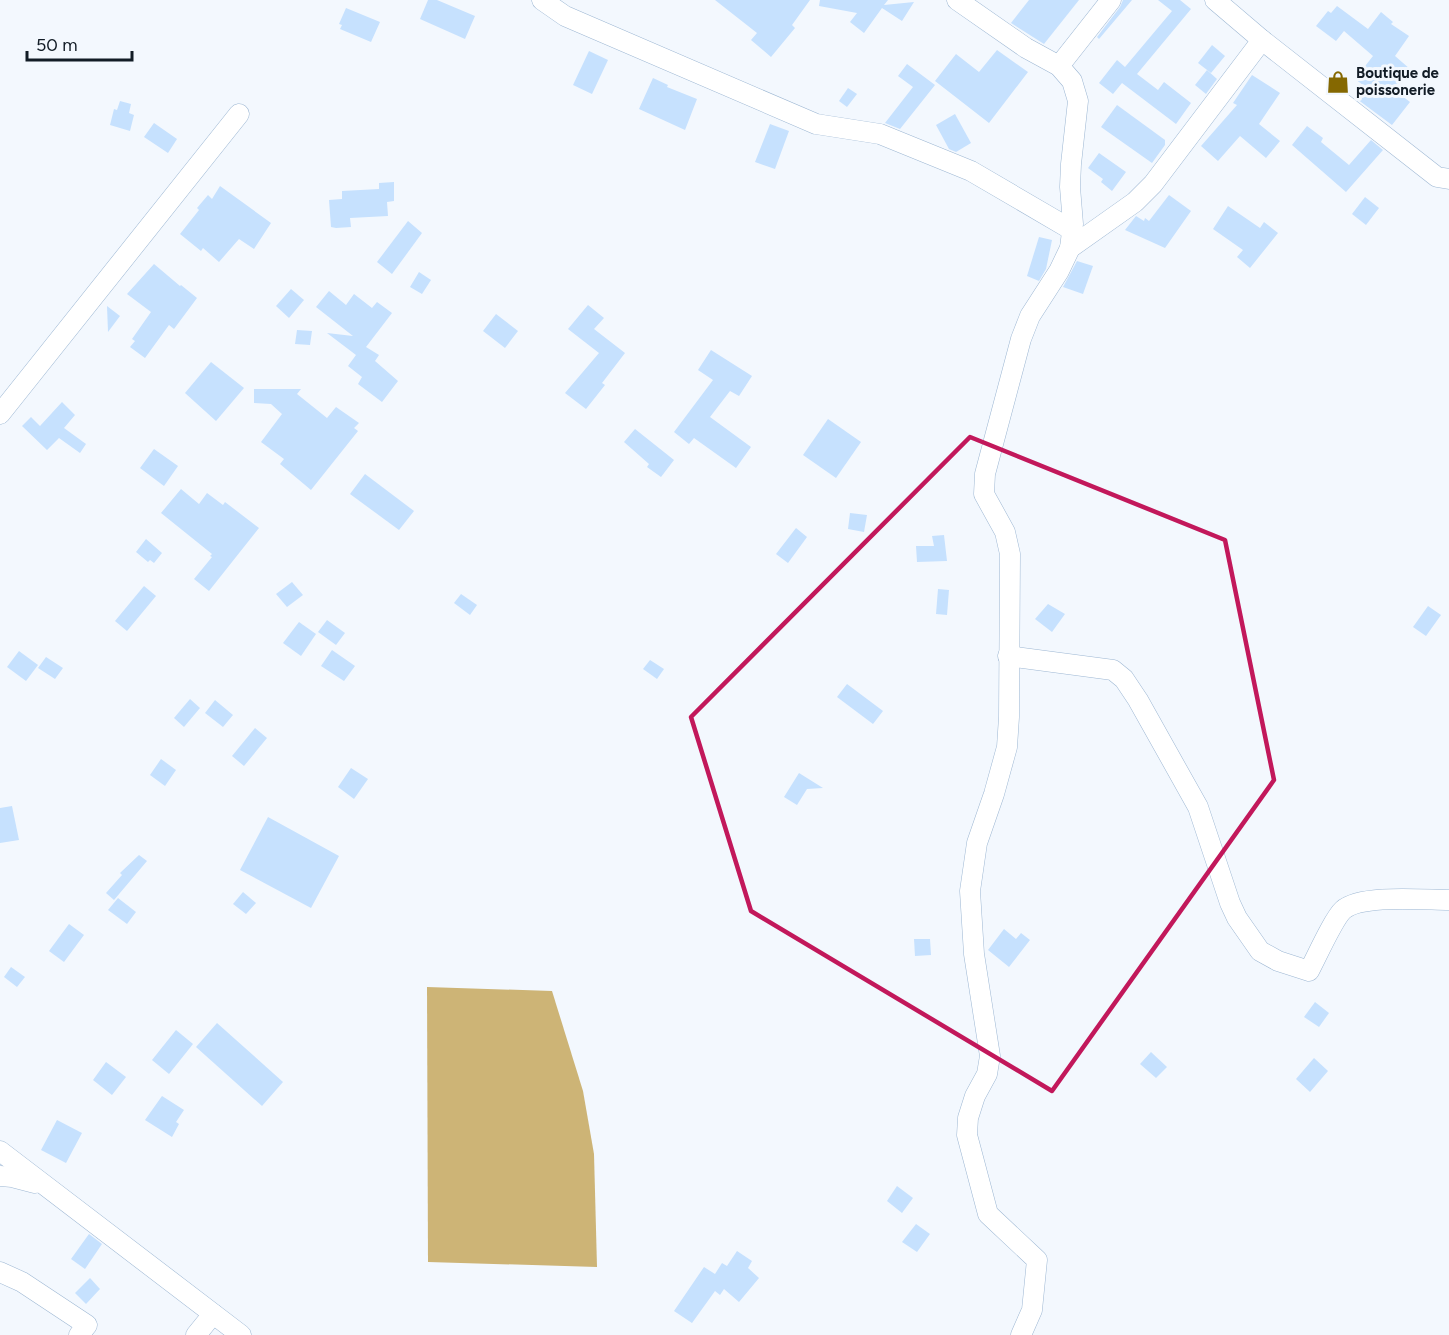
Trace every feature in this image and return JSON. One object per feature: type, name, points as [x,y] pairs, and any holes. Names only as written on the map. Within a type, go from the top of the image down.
[{"type":"street","points":[[542,0],[565,16],[816,124],[880,134],[971,171],[1071,239]]},
{"type":"street","points":[[957,0],[998,30],[1059,66],[1072,81],[1078,101],[1071,164],[1071,239],[1059,271],[1030,316],[1021,339],[985,474],[984,494],[1005,532],[1010,554],[1009,717],[1007,747],[977,843],[970,891],[974,954],[990,1056],[987,1074],[975,1096],[968,1118],[967,1135],[988,1214],[1037,1260],[1032,1310],[1021,1335]]},
{"type":"street","points":[[1059,66],[1111,0]]},
{"type":"street","points":[[1215,0],[1262,40],[1437,177],[1449,180]]},
{"type":"street","points":[[1071,239],[1135,202],[1153,184],[1262,40]]},
{"type":"street","points":[[0,414],[239,114]]},
{"type":"street","points":[[1008,656],[1113,670],[1124,679],[1198,807],[1230,903],[1238,918],[1260,951],[1278,961],[1309,971],[1343,910],[1356,903],[1385,899],[1449,900]]},
{"type":"street","points":[[0,1151],[241,1335]]},
{"type":"street","points":[[0,1176],[47,1187]]},
{"type":"street","points":[[0,1272],[21,1281],[87,1325],[79,1335]]},
{"type":"street","points":[[196,1335],[213,1314]]},
{"type":"highlighted area","points":[[970,437],[1225,540],[1274,780],[1052,1091],[751,911],[691,717]]},
{"type":"shaded area","points":[[427,987],[552,991],[583,1091],[594,1154],[597,1267],[428,1262]]},
{"type":"building","points":[[428,0],[437,0],[475,16],[465,39],[420,19]]},
{"type":"building","points":[[715,0],[810,0],[792,25],[795,28],[771,57],[751,40],[757,33]]},
{"type":"building","points":[[820,0],[888,0],[884,5],[914,2],[902,21],[882,8],[864,33],[850,22],[857,13],[819,6]]},
{"type":"building","points":[[1029,0],[1079,0],[1044,44],[1011,23]]},
{"type":"building","points":[[1123,0],[1132,0],[1099,39],[1097,37]]},
{"type":"building","points":[[1158,0],[1180,0],[1191,9],[1137,74],[1158,90],[1164,82],[1191,103],[1176,124],[1122,83],[1113,94],[1099,83],[1117,60],[1125,67],[1172,11]]},
{"type":"building","points":[[1337,6],[1368,29],[1381,12],[1393,22],[1391,24],[1409,36],[1395,56],[1410,69],[1393,89],[1410,102],[1392,125],[1357,99],[1367,88],[1355,79],[1373,56],[1344,31],[1336,41],[1316,26],[1328,11],[1331,13]]},
{"type":"building","points":[[346,8],[380,22],[371,42],[340,29],[342,25],[339,24]]},
{"type":"building","points":[[1212,45],[1225,56],[1211,73],[1198,63]]},
{"type":"building","points":[[997,50],[1028,72],[989,123],[935,81],[956,54],[979,72]]},
{"type":"building","points":[[589,51],[608,60],[592,94],[573,85]]},
{"type":"building","points":[[907,64],[935,85],[900,129],[885,123],[913,87],[898,76]]},
{"type":"building","points":[[1207,70],[1217,79],[1206,94],[1195,85]]},
{"type":"building","points":[[1252,75],[1280,93],[1259,124],[1280,141],[1266,158],[1240,136],[1218,161],[1201,146],[1237,105],[1233,103]]},
{"type":"building","points":[[653,78],[668,85],[667,87],[697,99],[685,130],[639,109]]},
{"type":"building","points":[[848,88],[857,94],[847,107],[839,101]]},
{"type":"building","points":[[120,101],[131,104],[129,113],[134,115],[130,131],[110,125],[114,109],[117,110]]},
{"type":"building","points":[[1117,105],[1165,140],[1165,145],[1152,163],[1101,127]]},
{"type":"building","points":[[955,114],[971,143],[956,152],[949,149],[936,125]]},
{"type":"building","points":[[154,123],[177,139],[168,153],[144,137]]},
{"type":"building","points":[[770,124],[789,131],[775,169],[755,162]]},
{"type":"building","points":[[1307,126],[1323,138],[1321,142],[1349,165],[1371,140],[1383,150],[1346,192],[1292,145]]},
{"type":"building","points":[[1099,153],[1126,172],[1112,191],[1101,182],[1103,179],[1088,168]]},
{"type":"building","points":[[394,182],[394,201],[387,202],[388,216],[350,218],[351,227],[331,227],[329,200],[342,199],[342,191],[379,189],[379,183]]},
{"type":"building","points":[[220,186],[271,223],[254,249],[239,239],[219,262],[203,248],[201,251],[180,234],[199,210],[197,208],[208,195],[212,199]]},
{"type":"building","points":[[1169,195],[1191,211],[1165,248],[1125,230],[1136,216],[1149,221]]},
{"type":"building","points":[[1365,197],[1379,208],[1366,225],[1352,214]]},
{"type":"building","points":[[1228,206],[1260,228],[1264,222],[1278,233],[1250,268],[1237,257],[1243,250],[1213,229]]},
{"type":"building","points":[[408,221],[422,233],[392,274],[377,262]]},
{"type":"building","points":[[1039,237],[1052,240],[1046,269],[1039,281],[1027,276]]},
{"type":"building","points":[[1077,261],[1093,266],[1083,294],[1063,287]]},
{"type":"building","points":[[154,264],[197,298],[174,329],[169,325],[145,358],[130,347],[135,341],[132,339],[151,312],[127,294]]},
{"type":"building","points":[[419,272],[431,280],[422,294],[410,287]]},
{"type":"building","points":[[291,289],[304,300],[289,318],[276,306]]},
{"type":"building","points":[[329,291],[346,305],[354,294],[372,308],[377,302],[392,313],[366,347],[379,355],[375,361],[398,381],[382,402],[358,384],[362,377],[348,366],[356,355],[327,333],[353,336],[316,307]]},
{"type":"building","points":[[588,305],[604,318],[594,329],[625,353],[602,383],[605,385],[586,409],[565,393],[599,353],[568,329]]},
{"type":"building","points":[[107,306],[120,316],[108,332]]},
{"type":"building","points":[[496,314],[518,331],[505,348],[483,331]]},
{"type":"building","points":[[297,330],[312,331],[310,345],[295,344]]},
{"type":"building","points":[[711,350],[752,376],[739,396],[730,391],[710,417],[751,447],[736,468],[694,438],[689,444],[674,432],[713,380],[698,370]]},
{"type":"building","points":[[211,362],[244,388],[216,421],[185,393]]},
{"type":"building","points":[[254,389],[301,389],[297,394],[327,418],[336,407],[359,423],[354,428],[358,431],[311,490],[280,464],[284,459],[261,442],[282,414],[271,404],[254,403]]},
{"type":"building","points":[[62,402],[75,415],[64,428],[86,444],[80,453],[59,438],[47,450],[22,426],[31,417],[40,426]]},
{"type":"building","points":[[828,419],[861,442],[836,478],[803,455]]},
{"type":"building","points":[[635,429],[674,460],[661,477],[647,467],[649,464],[624,442]]},
{"type":"building","points":[[154,449],[178,466],[164,486],[140,468]]},
{"type":"building","points":[[365,474],[414,511],[399,530],[350,494]]},
{"type":"building","points":[[181,489],[199,504],[207,493],[223,505],[225,502],[259,528],[209,591],[194,579],[212,554],[161,513]]},
{"type":"building","points":[[850,513],[867,515],[864,532],[848,529]]},
{"type":"building","points":[[796,528],[807,537],[788,563],[776,554]]},
{"type":"building","points":[[944,535],[947,561],[917,562],[916,546],[934,546],[932,536]]},
{"type":"building","points":[[146,539],[162,553],[154,563],[150,560],[148,562],[136,552]]},
{"type":"building","points":[[292,582],[303,595],[287,607],[276,594]]},
{"type":"building","points":[[144,586],[156,596],[127,631],[115,621]]},
{"type":"building","points":[[938,589],[949,590],[947,615],[936,614]]},
{"type":"building","points":[[461,594],[477,605],[470,615],[454,603]]},
{"type":"building","points":[[1048,604],[1065,614],[1052,632],[1035,619]]},
{"type":"building","points":[[1428,606],[1441,615],[1426,636],[1413,627]]},
{"type":"building","points":[[327,620],[345,633],[336,645],[318,632]]},
{"type":"building","points":[[299,622],[316,634],[301,656],[283,643]]},
{"type":"building","points":[[332,650],[355,666],[344,681],[321,666]]},
{"type":"building","points":[[19,651],[38,665],[26,681],[7,667]]},
{"type":"building","points":[[46,657],[63,668],[55,679],[38,668]]},
{"type":"building","points":[[650,660],[664,669],[657,679],[643,669]]},
{"type":"building","points":[[847,684],[883,711],[873,724],[837,697]]},
{"type":"building","points":[[190,699],[200,708],[184,727],[174,718]]},
{"type":"building","points":[[215,700],[233,715],[223,727],[205,713]]},
{"type":"building","points":[[255,728],[267,738],[244,766],[232,756]]},
{"type":"building","points":[[161,759],[176,770],[165,786],[150,775]]},
{"type":"building","points":[[351,768],[368,779],[354,799],[338,787]]},
{"type":"building","points":[[799,773],[823,788],[807,789],[797,805],[784,797]]},
{"type":"building","points":[[12,806],[19,840],[0,843],[0,808]]},
{"type":"building","points":[[268,817],[339,856],[311,908],[240,870]]},
{"type":"building","points":[[139,855],[147,861],[114,900],[106,893],[122,875],[120,873]]},
{"type":"building","points":[[243,892],[256,903],[246,914],[233,904]]},
{"type":"building","points":[[118,898],[136,912],[127,924],[108,910]]},
{"type":"building","points":[[69,924],[84,935],[64,962],[49,951]]},
{"type":"building","points":[[1004,929],[1016,939],[1021,933],[1030,940],[1009,967],[988,950]]},
{"type":"building","points":[[914,939],[930,939],[931,955],[915,956]]},
{"type":"building","points":[[11,967],[25,977],[17,987],[4,977]]},
{"type":"building","points":[[1315,1002],[1329,1013],[1319,1027],[1304,1017]]},
{"type":"building","points":[[217,1023],[283,1082],[262,1106],[196,1047]]},
{"type":"building","points":[[176,1030],[193,1044],[169,1074],[152,1060]]},
{"type":"building","points":[[1151,1052],[1167,1067],[1156,1078],[1140,1064]]},
{"type":"building","points":[[1314,1058],[1328,1071],[1310,1092],[1296,1079]]},
{"type":"building","points":[[106,1062],[126,1077],[112,1095],[93,1080]]},
{"type":"building","points":[[162,1096],[184,1110],[176,1122],[179,1124],[172,1137],[145,1120]]},
{"type":"building","points":[[57,1120],[82,1133],[66,1163],[41,1150]]},
{"type":"building","points":[[897,1186],[913,1198],[902,1213],[887,1201]]},
{"type":"building","points":[[916,1224],[930,1234],[917,1252],[902,1242]]},
{"type":"building","points":[[89,1234],[102,1244],[85,1269],[71,1259]]},
{"type":"building","points":[[737,1251],[752,1261],[748,1268],[759,1278],[739,1302],[724,1289],[720,1295],[715,1291],[692,1323],[674,1311],[704,1267],[715,1274],[722,1263],[727,1266]]},
{"type":"building","points":[[90,1278],[100,1289],[86,1304],[75,1293]]},
{"type":"place","name":"Boutique de poissonerie","points":[[1338,82]]}]
